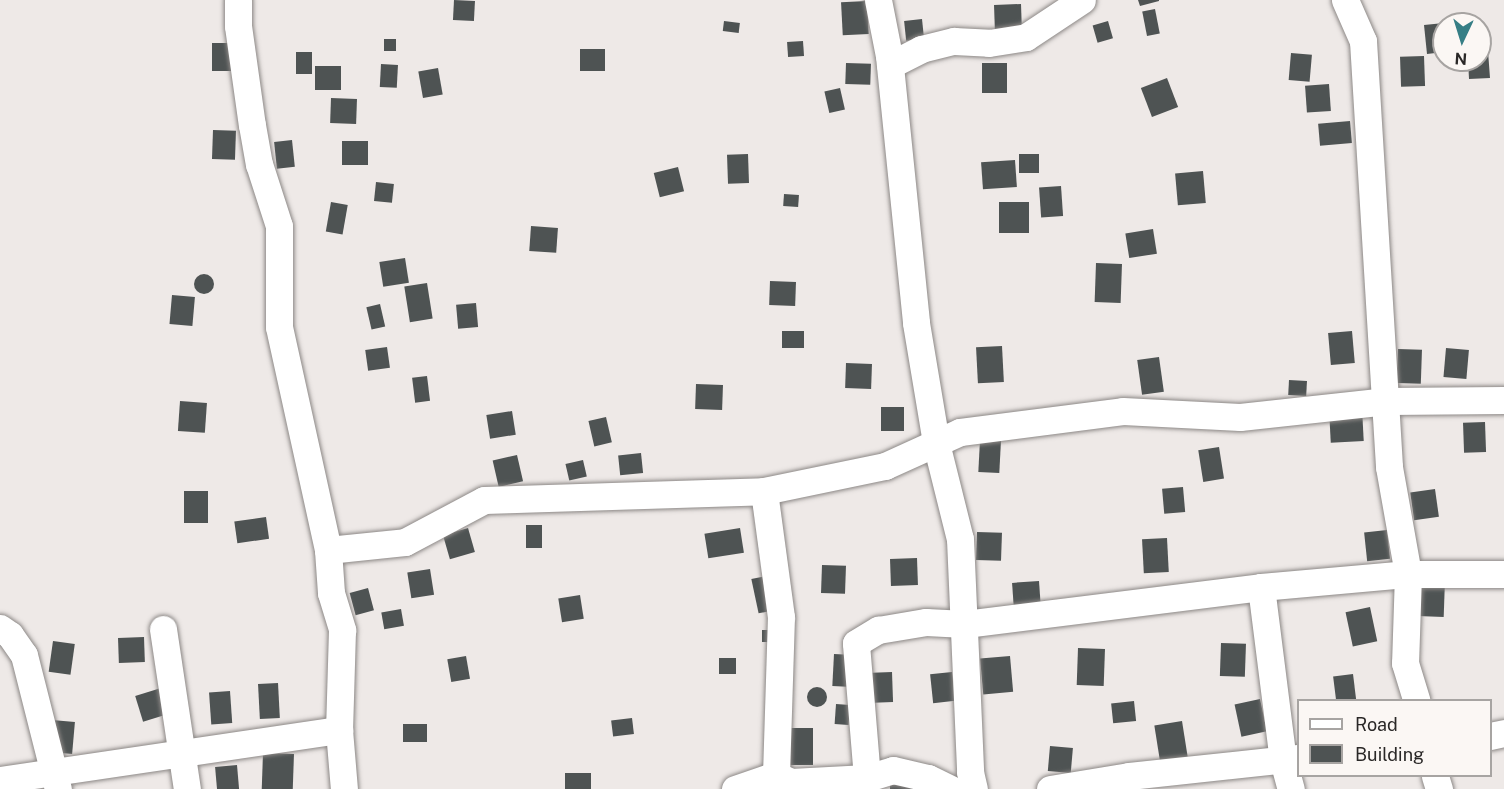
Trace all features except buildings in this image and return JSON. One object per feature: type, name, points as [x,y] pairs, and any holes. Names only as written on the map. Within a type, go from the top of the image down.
[{"type":"street","points":[[238,0],[238,26],[259,164],[279,226],[279,327],[328,550],[331,593],[342,630],[339,730],[344,789]]},
{"type":"street","points":[[879,0],[890,65],[916,323],[936,443],[960,539],[970,772],[974,789]]},
{"type":"street","points":[[890,65],[921,49],[954,41],[989,43],[1026,37],[1082,0]]},
{"type":"street","points":[[1345,0],[1363,41],[1387,401],[1389,467],[1408,574],[1405,663],[1416,699]]},
{"type":"street","points":[[328,550],[405,542],[484,500],[764,491],[885,466],[960,432],[1123,411],[1240,417],[1387,401],[1504,400]]},
{"type":"street","points":[[764,491],[781,617],[776,775]]},
{"type":"street","points":[[867,778],[856,643],[878,630],[926,622],[965,624],[1261,587],[1408,574],[1504,574]]},
{"type":"street","points":[[1261,587],[1291,759],[1291,789]]},
{"type":"street","points":[[0,628],[10,635],[24,655],[55,781]]},
{"type":"street","points":[[163,629],[188,789]]},
{"type":"street","points":[[0,780],[55,781],[183,753],[339,730]]},
{"type":"street","points":[[1050,789],[1130,776],[1291,759]]},
{"type":"street","points":[[735,789],[776,775],[791,782],[867,778],[893,771],[928,778],[951,789]]}]
